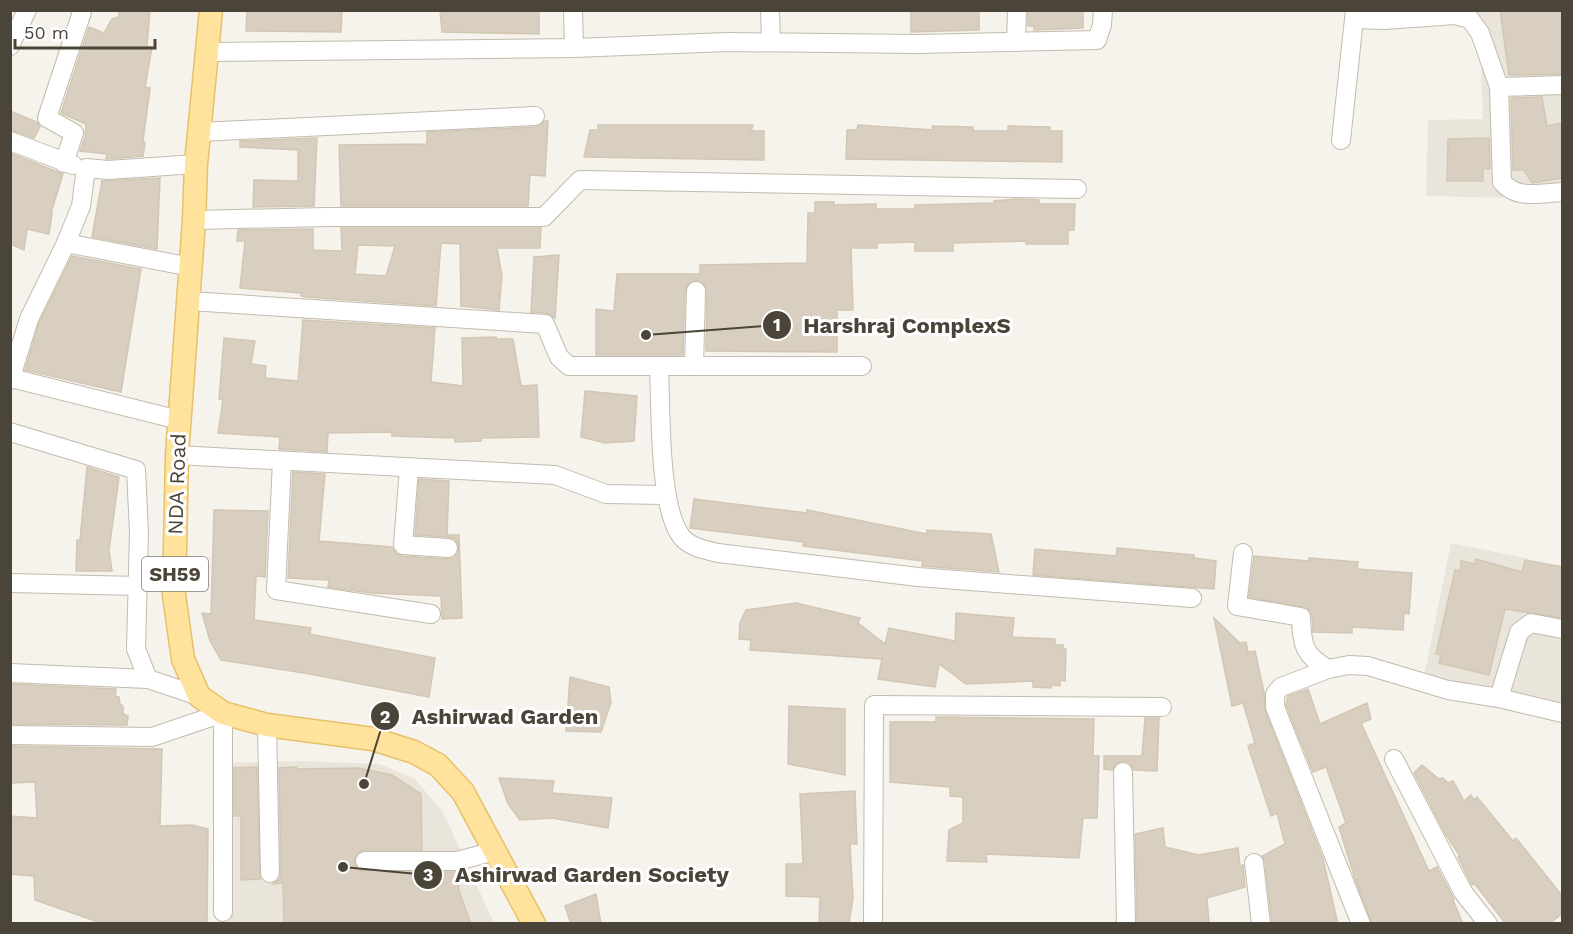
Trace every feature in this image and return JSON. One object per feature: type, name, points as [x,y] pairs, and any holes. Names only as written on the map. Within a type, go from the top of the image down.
[{"type":"main road","name":"NDA Road","points":[[199,696],[183,659],[174,595],[179,420],[189,301],[196,164],[211,10]]},
{"type":"main road","points":[[199,696],[223,713],[267,725],[373,739],[414,752],[438,765],[463,792],[534,924]]},
{"type":"street","points":[[10,46],[27,10]]},
{"type":"street","points":[[573,10],[574,48]]},
{"type":"street","points":[[770,10],[771,42]]},
{"type":"street","points":[[1017,10],[1017,42]]},
{"type":"street","points":[[206,52],[574,48],[727,42],[918,44],[1097,40],[1102,25],[1103,10]]},
{"type":"street","points":[[63,163],[74,133],[46,118],[82,12]]},
{"type":"street","points":[[1341,140],[1355,15],[1384,20],[1455,15],[1470,19],[1480,33],[1499,87],[1502,182],[1510,192],[1527,194],[1563,192]]},
{"type":"street","points":[[1499,87],[1563,85]]},
{"type":"street","points":[[200,132],[536,116]]},
{"type":"street","points":[[10,141],[63,163],[86,168],[108,170],[196,164]]},
{"type":"street","points":[[86,168],[81,206],[66,243],[29,319],[11,379],[179,420]]},
{"type":"street","points":[[194,220],[326,217],[544,217],[580,180],[1077,189]]},
{"type":"street","points":[[66,243],[191,267]]},
{"type":"street","points":[[694,366],[696,291]]},
{"type":"street","points":[[189,301],[545,324],[559,357],[569,366],[862,366]]},
{"type":"street","points":[[659,366],[665,495],[680,535],[688,543],[698,548],[718,553],[918,577],[1192,598]]},
{"type":"street","points":[[10,432],[136,470],[139,532],[136,649],[148,679]]},
{"type":"street","points":[[177,455],[555,475],[606,494],[665,495]]},
{"type":"street","points":[[282,461],[276,590],[431,614]]},
{"type":"street","points":[[409,468],[403,545],[448,548]]},
{"type":"street","points":[[1243,552],[1236,606],[1301,617],[1302,641],[1310,656],[1328,669]]},
{"type":"street","points":[[10,583],[138,586]]},
{"type":"street","points":[[1499,698],[1519,632],[1531,623],[1563,629]]},
{"type":"street","points":[[1361,924],[1275,707],[1275,694],[1281,687],[1328,669],[1349,665],[1368,666],[1448,690],[1499,698],[1563,713]]},
{"type":"street","points":[[10,673],[148,679],[199,696]]},
{"type":"street","points":[[873,924],[874,705],[1162,707]]},
{"type":"street","points":[[10,735],[152,737],[223,713],[223,912]]},
{"type":"street","points":[[267,725],[270,873]]},
{"type":"street","points":[[1395,759],[1463,892],[1488,924]]},
{"type":"street","points":[[1123,772],[1126,924]]},
{"type":"street","points":[[365,861],[458,861],[495,851]]},
{"type":"street","points":[[1254,863],[1261,924]]},
{"type":"shaded area","points":[[1372,10],[1562,11],[1562,199],[1426,196],[1428,120],[1483,119],[1479,20],[1372,14]]},
{"type":"shaded area","points":[[1451,543],[1562,566],[1562,723],[1421,691]]},
{"type":"shaded area","points":[[301,761],[379,764],[414,778],[443,812],[494,923],[218,924],[219,763]]},
{"type":"building","points":[[119,10],[150,10],[147,46],[152,47],[145,87],[150,88],[143,156],[106,159],[107,154],[80,151],[85,137],[86,124],[61,113],[89,27],[104,33],[112,19],[119,17]]},
{"type":"building","points":[[247,10],[342,10],[341,32],[246,31]]},
{"type":"building","points":[[440,10],[539,10],[539,34],[442,32]]},
{"type":"building","points":[[911,10],[979,10],[979,30],[911,32]]},
{"type":"building","points":[[1028,10],[1083,10],[1083,28],[1034,30],[1034,26],[1028,26]]},
{"type":"building","points":[[1500,10],[1563,10],[1563,74],[1509,75]]},
{"type":"building","points":[[1542,97],[1547,126],[1563,123],[1563,178],[1532,183],[1524,170],[1513,170],[1511,100],[1512,98]]},
{"type":"building","points":[[10,111],[37,122],[40,127],[34,138],[10,130]]},
{"type":"building","points":[[548,121],[545,176],[530,175],[528,206],[341,206],[339,145],[427,144],[427,132],[536,127]]},
{"type":"building","points":[[598,125],[753,125],[751,131],[764,131],[764,160],[584,157],[590,130],[598,130]]},
{"type":"building","points":[[858,125],[933,130],[932,126],[973,127],[973,131],[1008,131],[1008,126],[1050,127],[1050,131],[1062,131],[1062,162],[846,159],[847,130],[857,130]]},
{"type":"building","points":[[317,138],[314,206],[253,207],[254,180],[298,181],[298,150],[240,147],[240,141]]},
{"type":"building","points":[[1489,138],[1490,169],[1483,169],[1483,181],[1447,181],[1448,139]]},
{"type":"building","points":[[10,153],[63,174],[51,213],[49,234],[27,229],[24,250],[10,244]]},
{"type":"building","points":[[160,178],[157,249],[92,237],[102,181]]},
{"type":"building","points":[[1039,200],[1039,204],[1075,204],[1074,230],[1068,230],[1068,244],[1026,244],[1026,241],[953,243],[953,251],[915,251],[915,242],[877,243],[877,248],[851,248],[853,310],[837,310],[837,352],[706,351],[707,291],[702,282],[696,280],[687,285],[685,290],[683,355],[596,355],[596,309],[614,311],[617,274],[700,274],[700,265],[807,263],[808,213],[815,213],[815,202],[834,202],[834,205],[876,204],[876,209],[915,209],[915,205],[995,203],[994,201]]},
{"type":"building","points":[[341,228],[541,228],[540,248],[497,248],[502,276],[499,310],[461,306],[460,244],[441,243],[436,306],[306,297],[301,296],[301,293],[240,288],[245,241],[237,241],[238,230],[313,229],[313,250],[342,251]],"holes":[[[358,245],[395,246],[386,276],[355,274]]]},
{"type":"building","points":[[559,255],[555,318],[546,313],[531,312],[534,257]]},
{"type":"building","points":[[72,256],[141,269],[121,392],[25,370],[39,323]]},
{"type":"building","points":[[303,320],[435,328],[431,382],[463,386],[462,338],[513,339],[521,386],[537,385],[539,437],[481,438],[481,441],[455,442],[455,438],[392,436],[392,432],[328,433],[327,452],[279,449],[280,437],[218,433],[223,400],[219,399],[224,338],[255,341],[251,364],[266,366],[265,378],[298,381]]},
{"type":"building","points":[[585,391],[637,396],[634,441],[605,443],[581,437]]},
{"type":"building","points":[[87,467],[119,477],[109,550],[112,571],[76,571],[77,540],[80,540]]},
{"type":"building","points":[[293,472],[325,474],[319,541],[392,547],[396,554],[402,556],[447,559],[458,554],[458,544],[455,539],[415,535],[419,479],[449,481],[447,535],[459,535],[462,618],[442,619],[441,596],[371,593],[328,587],[329,580],[288,578]]},
{"type":"building","points":[[694,499],[807,513],[807,510],[927,534],[927,530],[991,534],[999,572],[922,566],[923,561],[803,546],[804,542],[690,528]]},
{"type":"building","points":[[214,510],[268,511],[265,577],[256,576],[254,620],[311,628],[310,634],[435,658],[429,697],[221,660],[210,641],[202,613],[211,614]]},
{"type":"building","points":[[1117,548],[1194,555],[1194,558],[1216,561],[1214,589],[1033,575],[1035,549],[1116,556]]},
{"type":"building","points":[[1254,556],[1309,561],[1309,558],[1358,562],[1357,569],[1412,573],[1409,614],[1404,613],[1403,630],[1352,627],[1352,633],[1313,632],[1312,616],[1307,608],[1249,597]]},
{"type":"building","points":[[1476,559],[1522,572],[1525,560],[1563,567],[1563,618],[1505,609],[1489,675],[1439,663],[1441,655],[1436,654],[1455,570],[1460,571],[1461,561],[1475,564]]},
{"type":"building","points":[[796,603],[860,618],[858,623],[885,644],[889,628],[955,641],[956,613],[1014,618],[1012,637],[1055,639],[1055,645],[1063,645],[1063,649],[1066,649],[1065,681],[1060,680],[1060,686],[1052,685],[1051,688],[1033,687],[1033,681],[966,684],[939,664],[935,687],[878,679],[882,659],[750,650],[751,640],[739,639],[740,623],[746,610]]},
{"type":"building","points":[[1214,618],[1240,643],[1246,642],[1248,652],[1255,651],[1264,692],[1265,711],[1323,859],[1338,924],[1272,924],[1265,862],[1262,856],[1285,844],[1277,813],[1271,816],[1248,746],[1255,743],[1243,703],[1232,706]]},
{"type":"building","points":[[570,677],[609,687],[611,703],[601,732],[566,731]]},
{"type":"building","points":[[10,684],[116,689],[115,696],[119,697],[120,704],[123,706],[123,714],[128,716],[127,725],[10,724]]},
{"type":"building","points":[[1308,689],[1320,724],[1367,703],[1371,719],[1361,723],[1429,871],[1437,867],[1454,899],[1463,924],[1372,924],[1339,827],[1346,823],[1326,767],[1313,772],[1286,705],[1288,696]]},
{"type":"building","points":[[789,706],[845,709],[845,775],[788,764]]},
{"type":"building","points":[[936,717],[1094,719],[1093,756],[1099,756],[1097,818],[1083,818],[1079,858],[986,854],[987,862],[947,861],[949,830],[963,823],[963,797],[950,796],[950,787],[890,782],[890,722],[936,722]]},
{"type":"building","points":[[1145,718],[1159,718],[1157,771],[1134,770],[1129,762],[1123,761],[1117,763],[1112,770],[1104,769],[1104,756],[1142,756]]},
{"type":"building","points":[[10,746],[162,749],[160,826],[192,825],[208,829],[207,924],[119,924],[95,921],[35,900],[34,876],[10,874],[10,816],[37,818],[35,782],[10,783]]},
{"type":"building","points":[[1422,765],[1439,779],[1443,778],[1448,783],[1453,781],[1464,801],[1471,795],[1474,800],[1477,797],[1513,841],[1516,838],[1563,897],[1563,913],[1549,924],[1506,924],[1474,883],[1472,885],[1458,857],[1460,856],[1446,835],[1414,773]]},
{"type":"building","points":[[257,767],[260,879],[241,880],[241,816],[234,816],[234,768]]},
{"type":"building","points":[[297,767],[297,769],[359,768],[392,775],[421,794],[422,850],[364,850],[355,856],[355,866],[365,872],[458,872],[459,891],[471,924],[284,924],[283,883],[273,884],[280,879],[281,873],[279,768]]},
{"type":"building","points":[[499,778],[554,781],[552,793],[612,798],[608,828],[553,818],[520,820],[508,804]]},
{"type":"building","points":[[855,791],[857,844],[850,844],[853,898],[849,924],[819,924],[820,897],[786,896],[786,864],[803,864],[800,794]]},
{"type":"building","points":[[1163,828],[1165,847],[1199,855],[1238,848],[1240,866],[1243,865],[1245,887],[1207,898],[1209,924],[1137,924],[1135,834]]},
{"type":"building","points":[[596,894],[601,924],[571,924],[565,906]]},
{"type":"place","name":"Harshraj ComplexS","points":[[646,335]]},
{"type":"place","name":"Ashirwad Garden","points":[[364,784]]},
{"type":"place","name":"Ashirwad Garden Society","points":[[343,867]]}]
